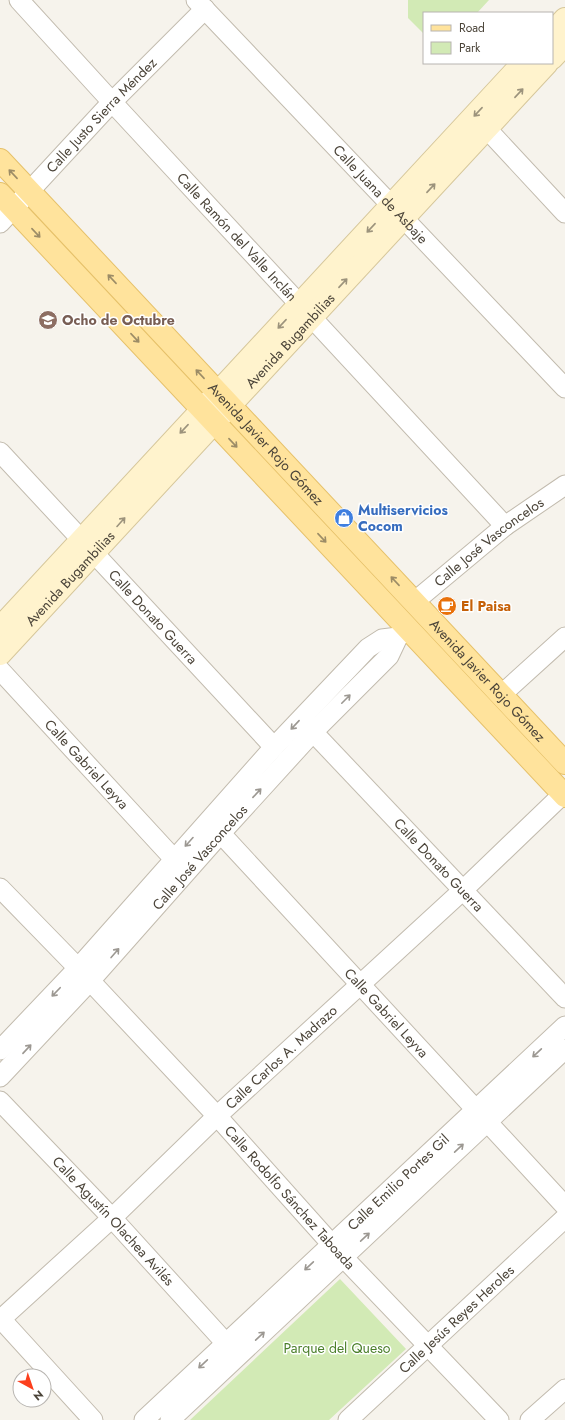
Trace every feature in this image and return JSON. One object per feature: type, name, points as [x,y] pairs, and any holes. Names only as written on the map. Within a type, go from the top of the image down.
[{"type":"main road","points":[[553,32],[565,19]]},
{"type":"main road","points":[[553,57],[565,44]]},
{"type":"main road","name":"Avenida Bugambilias","points":[[0,654],[88,546],[398,211],[522,64]]},
{"type":"main road","name":"Avenida Bugambilias","points":[[398,211],[486,128],[546,64]]},
{"type":"main road","name":"Avenida Javier Rojo Gómez","points":[[0,160],[565,763]]},
{"type":"main road","name":"Avenida Javier Rojo Gómez","points":[[5,209],[208,416],[403,633],[564,795]]},
{"type":"main road","name":"Avenida Bugambilias","points":[[0,628],[88,546]]},
{"type":"street","name":"Calle Ramón del Valle Inclán","points":[[19,0],[505,526]]},
{"type":"street","name":"Calle Justo Sierra Méndez","points":[[5,209],[29,191],[200,5]]},
{"type":"street","name":"Calle Juana de Asbaje","points":[[200,5],[398,211],[565,388]]},
{"type":"street","points":[[486,128],[565,213]]},
{"type":"street","name":"Calle Donato Guerra","points":[[0,452],[274,747]]},
{"type":"street","name":"Calle José Vasconcelos","points":[[414,602],[505,526],[565,485]]},
{"type":"street","name":"Calle José Vasconcelos","points":[[0,1077],[84,975],[174,859],[215,826],[313,732],[389,656],[403,633]]},
{"type":"street","name":"Calle José Vasconcelos","points":[[0,1050],[84,975],[215,826],[274,747],[368,648],[382,639],[403,633]]},
{"type":"street","points":[[501,695],[565,637]]},
{"type":"street","name":"Calle Gabriel Leyva","points":[[0,670],[174,859]]},
{"type":"street","name":"Calle Donato Guerra","points":[[313,732],[565,998]]},
{"type":"street","name":"Calle Carlos A. Madrazo","points":[[0,1319],[112,1218],[217,1116],[462,891],[564,795]]},
{"type":"street","name":"Calle Gabriel Leyva","points":[[215,826],[565,1206]]},
{"type":"street","name":"Calle Rodolfo Sánchez Taboada","points":[[0,888],[217,1116],[338,1250],[499,1420]]},
{"type":"street","name":"Calle Emilio Portes Gil","points":[[482,1116],[565,1026]]},
{"type":"street","name":"Calle Emilio Portes Gil","points":[[144,1420],[232,1350],[482,1116],[565,1049]]},
{"type":"street","name":"Calle Agustín Olachea Avilés","points":[[0,1101],[112,1218],[232,1350]]},
{"type":"street","name":"Calle Jesús Reyes Heroles","points":[[348,1420],[565,1218]]},
{"type":"street","points":[[0,1319],[92,1420]]},
{"type":"street","name":"Calle Emilio Portes Gil","points":[[170,1420],[232,1350]]},
{"type":"street","points":[[530,1420],[565,1389]]},
{"type":"green space","points":[[408,0],[489,0],[478,12],[423,12],[423,33],[408,18]]},
{"type":"green space","name":"Parque del Queso","points":[[340,1279],[406,1349],[329,1420],[190,1420]]},
{"type":"place","name":"Ocho de Octubre","points":[[48,320]]},
{"type":"place","name":"Multiservicios Cocom","points":[[344,518]]},
{"type":"place","name":"El Paisa","points":[[447,606]]}]
